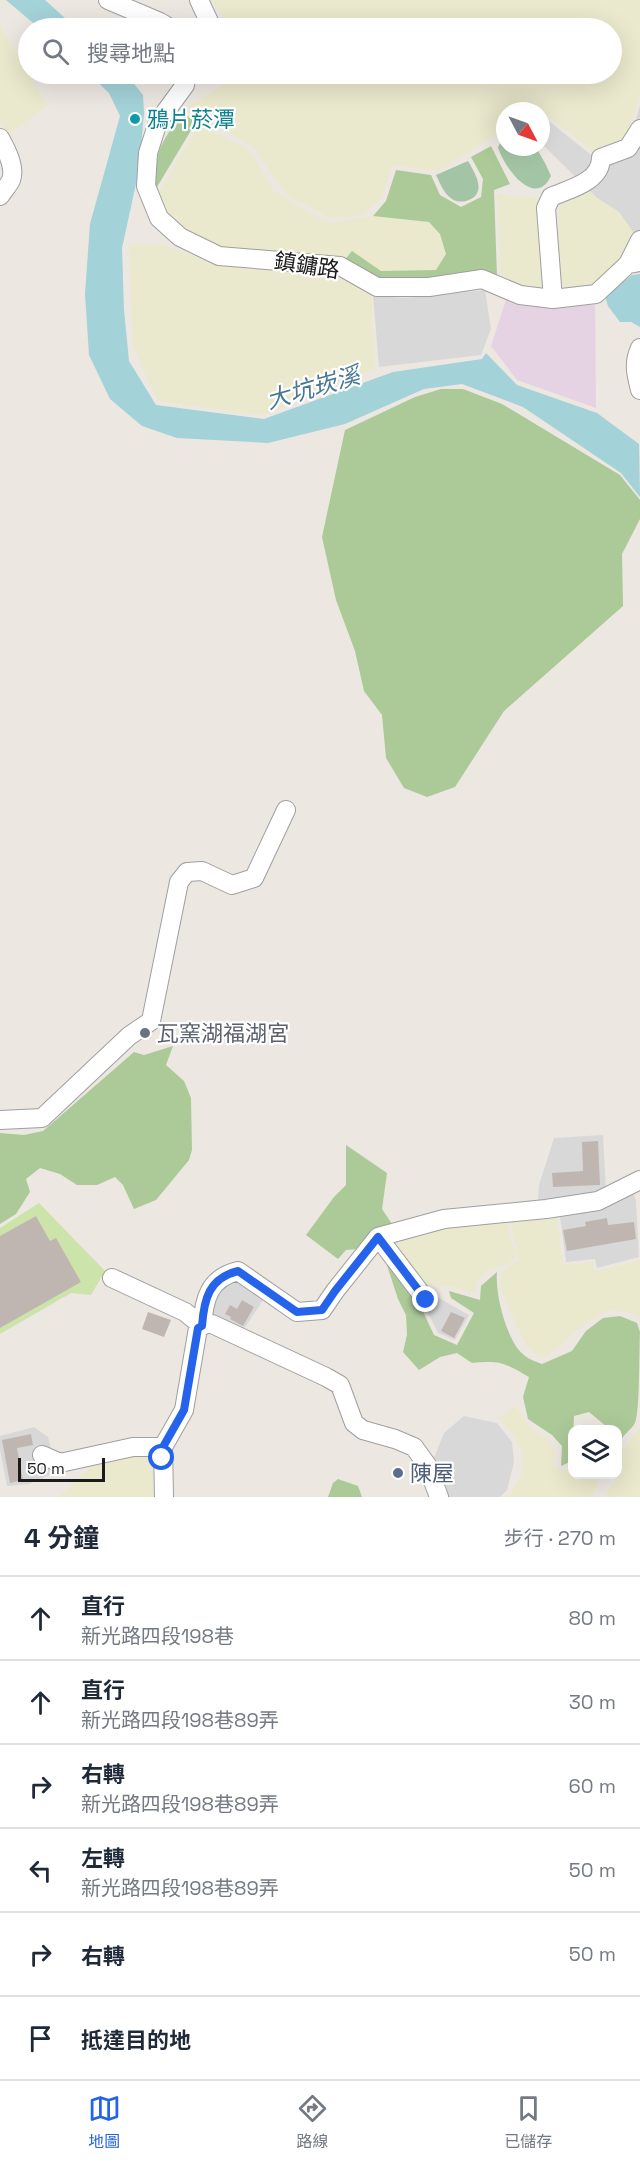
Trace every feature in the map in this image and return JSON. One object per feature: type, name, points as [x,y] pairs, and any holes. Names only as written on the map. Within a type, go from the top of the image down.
[{"type":"street","points":[[108,0],[151,18]]},
{"type":"street","points":[[199,0],[207,18]]},
{"type":"street","name":"鎮鏞路","points":[[185,84],[158,122],[148,153],[146,186],[159,218],[180,237],[219,256],[340,266],[377,287],[429,286],[482,279],[520,295],[554,299],[596,294],[634,263]]},
{"type":"street","points":[[554,299],[546,208],[550,198],[594,178],[601,164],[601,158],[628,148],[640,129]]},
{"type":"street","points":[[0,138],[8,153],[12,175],[0,196]]},
{"type":"street","points":[[634,263],[640,240]]},
{"type":"street","points":[[640,348],[635,371],[640,390]]},
{"type":"street","points":[[0,1120],[42,1118],[129,1036],[151,1021],[179,882],[187,872],[202,871],[232,885],[254,878],[286,810]]},
{"type":"street","points":[[202,1326],[204,1302],[214,1285],[225,1274],[238,1271],[297,1312],[322,1310],[378,1237],[444,1219],[546,1209],[598,1201],[640,1180]]},
{"type":"street","points":[[378,1237],[426,1300]]},
{"type":"street","points":[[112,1278],[185,1312],[202,1326]]},
{"type":"street","points":[[164,1497],[163,1447],[184,1410],[198,1328],[212,1324],[326,1377],[340,1386],[354,1423],[363,1430],[395,1439],[414,1448],[427,1465],[440,1497]]},
{"type":"street","points":[[42,1455],[60,1463],[132,1447],[163,1447]]},
{"type":"shaded area","points":[[640,105],[640,252],[619,212],[597,198],[550,152],[550,122],[595,158],[629,145]]},
{"type":"shaded area","points":[[485,290],[491,329],[481,355],[379,367],[373,296],[406,298]]},
{"type":"shaded area","points":[[507,297],[551,306],[595,305],[596,408],[517,380],[491,346]]},
{"type":"shaded area","points":[[603,1135],[606,1192],[538,1201],[539,1185],[554,1138]]},
{"type":"shaded area","points":[[633,1193],[636,1200],[639,1257],[597,1268],[595,1259],[566,1262],[560,1216]]},
{"type":"shaded area","points":[[235,1275],[265,1297],[242,1332],[212,1317],[216,1294]]},
{"type":"shaded area","points":[[437,1297],[469,1315],[455,1340],[438,1333],[426,1309]]},
{"type":"shaded area","points":[[464,1416],[497,1423],[512,1442],[514,1462],[507,1490],[500,1497],[438,1497],[428,1473],[444,1433]]},
{"type":"shaded area","points":[[34,1427],[48,1437],[53,1455],[49,1475],[29,1484],[7,1486],[0,1450],[0,1436]]},
{"type":"green space","points":[[212,0],[640,0],[640,92],[626,142],[596,153],[550,118],[550,102],[496,102],[496,135],[438,171],[392,165],[381,199],[363,215],[331,218],[288,196],[253,147],[185,108],[225,84],[622,84],[622,18],[223,18]]},
{"type":"green space","points":[[0,25],[18,56],[18,84],[35,84],[47,105],[9,135],[0,123]]},
{"type":"green space","points":[[184,114],[196,122],[154,192],[155,168],[163,141]]},
{"type":"green space","points":[[200,124],[250,151],[273,190],[308,213],[332,223],[373,216],[429,222],[440,234],[446,254],[436,270],[381,271],[352,251],[343,262],[215,248],[185,233],[163,214],[157,195]]},
{"type":"green space","points":[[491,146],[510,184],[494,190],[497,277],[379,281],[343,262],[352,251],[381,271],[436,270],[446,254],[440,234],[429,222],[373,216],[386,201],[396,170],[431,175],[440,195],[461,207],[481,197],[483,179],[471,157]]},
{"type":"green space","points":[[502,156],[541,156],[551,176],[544,185],[537,188],[529,187],[520,181]]},
{"type":"green space","points":[[468,161],[477,178],[477,194],[464,201],[455,201],[442,188],[436,175]]},
{"type":"green space","points":[[586,187],[597,198],[619,212],[634,233],[620,262],[592,290],[559,293],[559,199]]},
{"type":"green space","points":[[497,194],[544,199],[549,295],[501,278]]},
{"type":"green space","points":[[129,244],[162,245],[224,265],[338,277],[371,295],[375,368],[265,415],[158,401],[133,346]]},
{"type":"green space","points":[[441,389],[463,389],[502,404],[620,475],[640,500],[640,519],[622,554],[623,606],[504,711],[455,787],[427,797],[404,788],[386,758],[382,715],[364,691],[355,651],[336,600],[322,537],[345,430],[415,397]]},
{"type":"green space","points":[[173,1046],[166,1065],[184,1081],[191,1098],[192,1150],[189,1160],[156,1200],[134,1209],[123,1185],[115,1177],[97,1185],[77,1185],[60,1174],[40,1168],[26,1179],[30,1192],[16,1214],[0,1224],[0,1133],[24,1135],[43,1131],[134,1052],[144,1055]]},
{"type":"green space","points":[[346,1145],[387,1173],[382,1209],[394,1227],[359,1249],[346,1250],[338,1259],[306,1235],[334,1197],[346,1185]]},
{"type":"green space","points":[[39,1203],[105,1271],[91,1295],[71,1293],[0,1334],[0,1228]]},
{"type":"green space","points":[[557,1217],[563,1265],[593,1262],[594,1270],[601,1270],[640,1260],[640,1320],[636,1315],[627,1312],[606,1311],[579,1328],[548,1356],[541,1357],[532,1352],[522,1337],[500,1287],[502,1272],[519,1260],[510,1220]]},
{"type":"green space","points":[[506,1221],[516,1257],[508,1264],[489,1270],[479,1278],[474,1293],[454,1287],[423,1283],[393,1245],[421,1230]]},
{"type":"green space","points":[[384,1256],[418,1301],[434,1335],[457,1345],[474,1313],[451,1298],[449,1291],[480,1300],[481,1286],[497,1272],[499,1301],[513,1342],[520,1352],[542,1364],[572,1351],[586,1331],[603,1318],[620,1316],[637,1323],[640,1332],[639,1379],[637,1417],[634,1425],[622,1438],[622,1425],[605,1425],[589,1412],[574,1416],[574,1425],[568,1425],[568,1463],[561,1466],[562,1446],[552,1435],[528,1419],[523,1397],[529,1377],[502,1364],[472,1363],[457,1353],[440,1357],[419,1370],[403,1352],[407,1335],[406,1315],[398,1299]]},
{"type":"green space","points":[[515,1406],[530,1428],[549,1439],[555,1453],[553,1463],[557,1470],[568,1469],[568,1479],[597,1479],[598,1484],[592,1497],[509,1497],[522,1474],[523,1453],[514,1435],[499,1418]]},
{"type":"green space","points":[[640,1427],[640,1497],[605,1497],[615,1479],[622,1479],[622,1452]]},
{"type":"green space","points":[[152,1454],[154,1497],[59,1497],[89,1468],[125,1457]]},
{"type":"green space","points":[[338,1479],[358,1486],[362,1497],[328,1497],[333,1483]]},
{"type":"water","points":[[6,0],[45,0],[65,18],[27,18]]},
{"type":"water","points":[[100,84],[134,84],[143,95],[144,113],[139,170],[122,248],[124,310],[129,361],[156,405],[264,419],[393,372],[482,359],[486,353],[517,385],[597,413],[639,444],[640,497],[621,473],[523,407],[462,384],[424,389],[345,424],[268,443],[177,438],[142,426],[110,399],[89,355],[85,294],[90,224],[120,116],[109,93]]},
{"type":"water","points":[[640,274],[640,327],[631,322],[620,322],[608,306],[605,296],[632,275]]},
{"type":"building","points":[[598,1141],[600,1185],[553,1187],[552,1173],[583,1171],[582,1142]]},
{"type":"building","points":[[36,1216],[50,1241],[56,1238],[81,1282],[0,1328],[0,1236]]},
{"type":"building","points":[[607,1218],[608,1225],[634,1222],[636,1239],[567,1251],[563,1230],[586,1226],[585,1222]]},
{"type":"building","points":[[242,1300],[254,1307],[243,1326],[225,1314],[230,1305],[237,1309]]},
{"type":"building","points":[[148,1312],[171,1320],[164,1337],[142,1329]]},
{"type":"building","points":[[451,1312],[465,1318],[454,1338],[441,1331]]},
{"type":"building","points":[[31,1434],[33,1445],[17,1448],[23,1480],[10,1483],[2,1440]]},
{"type":"place","name":"鴉片菸潭","points":[[135,119]]},
{"type":"place","name":"瓦窯湖福湖宮","points":[[145,1033]]},
{"type":"place","name":"陳屋","points":[[398,1473]]},
{"type":"route","points":[[162,1458],[163,1447],[184,1410],[198,1328],[202,1326],[204,1302],[214,1285],[225,1274],[238,1271],[297,1312],[322,1310],[378,1237],[426,1300]]},
{"type":"water label","name":"大坑崁溪","points":[[313,388]]}]
